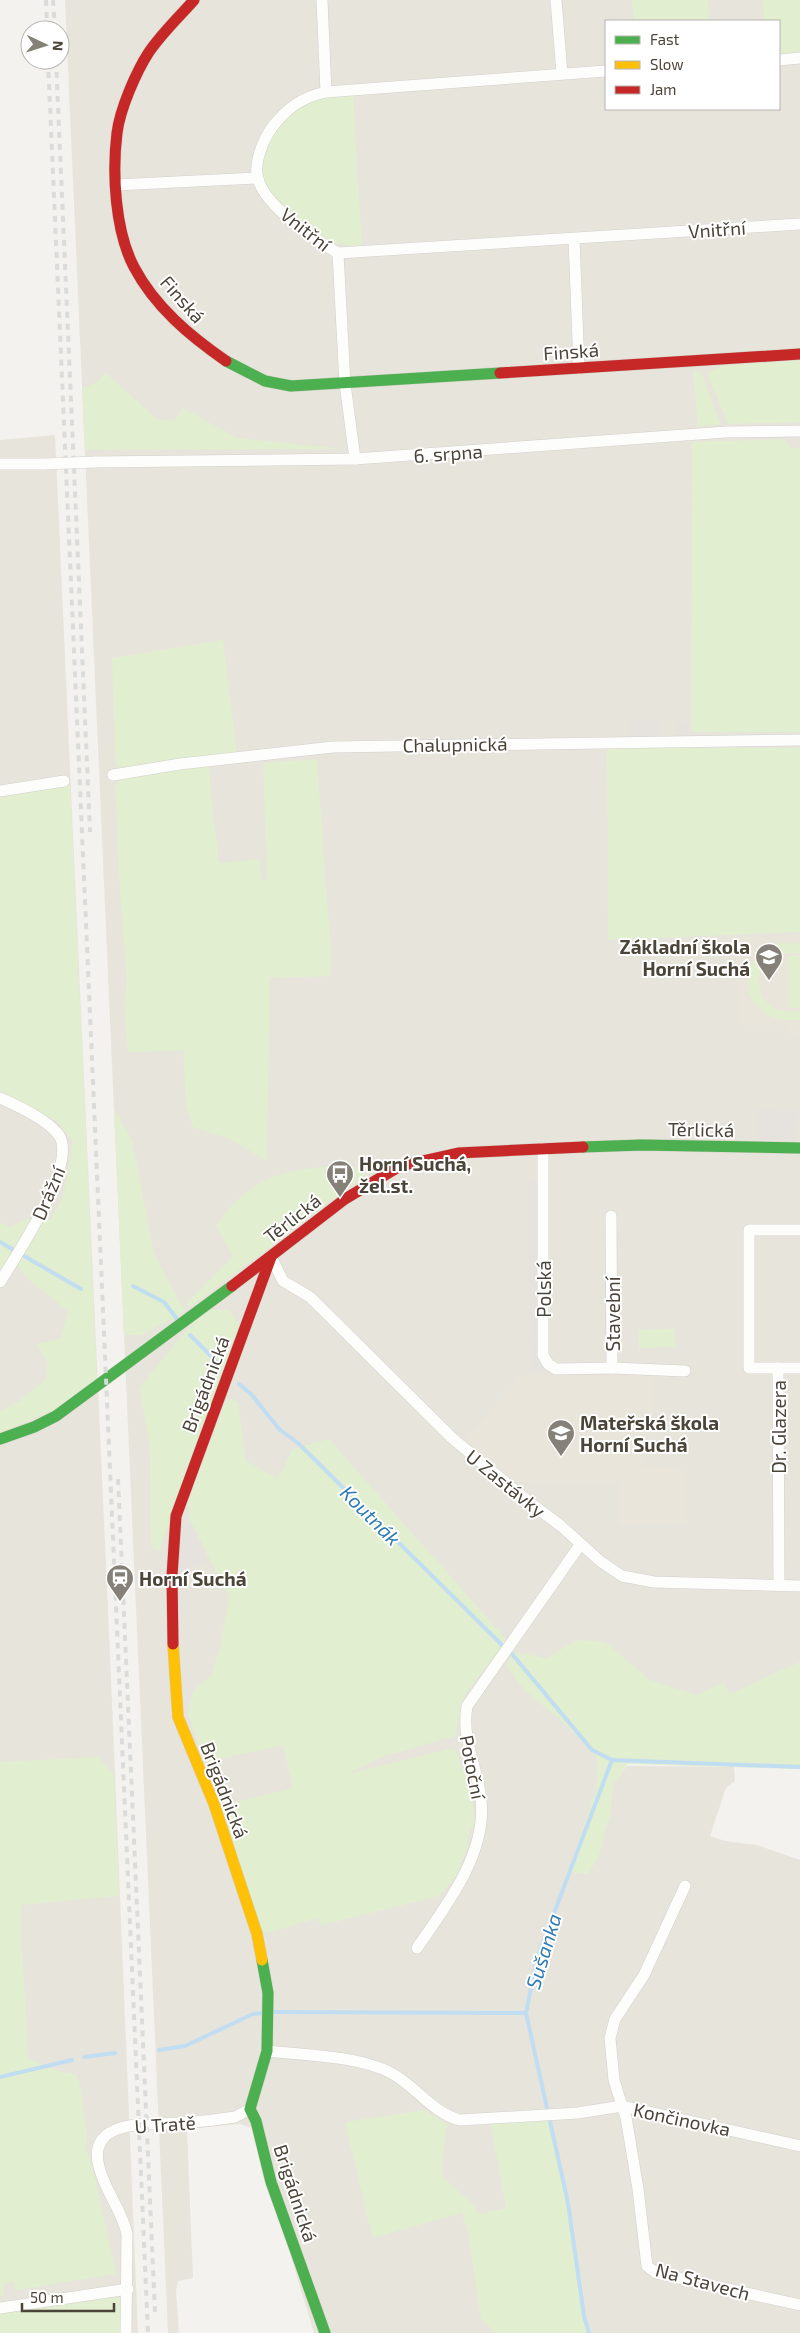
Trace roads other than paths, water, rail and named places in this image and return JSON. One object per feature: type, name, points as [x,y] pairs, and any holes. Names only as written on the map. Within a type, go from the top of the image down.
[{"type":"street","name":"Finská","points":[[194,0],[149,52],[126,99],[117,132],[116,185],[120,225],[134,267],[163,309],[197,342],[233,366],[265,381],[290,386],[800,354]]},
{"type":"street","points":[[322,0],[326,92]]},
{"type":"street","points":[[556,0],[562,74]]},
{"type":"street","points":[[780,60],[800,58]]},
{"type":"street","points":[[116,185],[258,178],[263,143],[279,118],[292,106],[308,96],[326,92],[605,71]]},
{"type":"street","name":"Vnitřní","points":[[258,178],[264,192],[298,227],[315,240],[338,253],[800,224]]},
{"type":"street","points":[[574,239],[578,368]]},
{"type":"street","points":[[338,253],[345,384],[354,459]]},
{"type":"street","name":"6. srpna","points":[[0,464],[354,459],[726,432],[800,431]]},
{"type":"street","name":"Chalupnická","points":[[113,775],[180,764],[333,747],[800,740]]},
{"type":"street","points":[[0,791],[64,781]]},
{"type":"street","name":"Drážní","points":[[0,1098],[46,1124],[59,1135],[64,1148],[61,1168],[39,1218],[0,1282]]},
{"type":"street","name":"Těrlická","points":[[0,1439],[34,1427],[56,1416],[271,1257],[345,1199],[400,1166],[458,1153],[543,1148],[642,1145],[800,1148]]},
{"type":"street","name":"Polská","points":[[543,1148],[543,1355],[548,1364],[556,1369],[612,1368]]},
{"type":"street","name":"Stavební","points":[[611,1216],[612,1368],[685,1371]]},
{"type":"street","name":"Dr. Glazera","points":[[779,1584],[778,1368],[749,1368],[749,1230],[800,1230]]},
{"type":"street","name":"U Zastávky","points":[[271,1257],[283,1281],[310,1297],[452,1438],[521,1496],[561,1526],[580,1546],[622,1576],[635,1580],[691,1584],[779,1584],[800,1586]]},
{"type":"street","name":"Brigádnická","points":[[271,1257],[176,1516],[172,1576],[173,1658],[178,1717],[214,1804],[257,1934],[268,1993],[267,2051],[250,2109],[256,2121],[271,2182],[325,2333]]},
{"type":"street","points":[[778,1368],[800,1368]]},
{"type":"street","name":"Potoční","points":[[417,1948],[449,1901],[469,1862],[481,1828],[481,1800],[465,1735],[464,1720],[467,1706],[580,1546]]},
{"type":"street","name":"Končinovka","points":[[685,1886],[644,1975],[615,2019],[610,2038],[614,2080],[622,2106],[800,2146]]},
{"type":"street","points":[[267,2051],[371,2064],[407,2083],[448,2117],[460,2120],[549,2115],[622,2106]]},
{"type":"street","name":"Na Stavech","points":[[622,2106],[626,2117],[638,2189],[647,2266],[656,2273],[800,2305]]},
{"type":"street","name":"U Tratě","points":[[126,2333],[128,2289],[127,2234],[124,2220],[102,2177],[98,2161],[99,2146],[104,2138],[118,2128],[129,2125],[235,2117],[250,2109]]},
{"type":"street","points":[[0,2308],[128,2289]]},
{"type":"waterway","name":"Koutnák","points":[[0,1242],[81,1289]]},
{"type":"waterway","name":"Koutnák","points":[[133,1286],[164,1302],[177,1319]]},
{"type":"waterway","name":"Koutnák","points":[[190,1335],[218,1363]]},
{"type":"waterway","name":"Koutnák","points":[[239,1384],[251,1394],[280,1430],[298,1443],[504,1647]]},
{"type":"waterway","name":"Koutnák","points":[[512,1654],[592,1750],[612,1760]]},
{"type":"waterway","name":"Sušanka","points":[[589,2333],[584,2316],[568,2203],[526,2013],[537,1958],[612,1760],[800,1767]]},
{"type":"waterway","points":[[274,2012],[526,2013]]},
{"type":"waterway","points":[[159,2050],[185,2046],[253,2014],[263,2013]]},
{"type":"waterway","points":[[84,2057],[115,2053]]},
{"type":"waterway","points":[[0,2077],[72,2060]]},
{"type":"railway","points":[[46,0],[47,20]]},
{"type":"railway","points":[[53,0],[54,20]]},
{"type":"railway","points":[[48,70],[148,2333]]},
{"type":"railway","points":[[56,70],[90,832]]},
{"type":"railway","points":[[118,1479],[155,2313]]},
{"type":"place","name":"Základní škola Horní Suchá","points":[[769,981]]},
{"type":"place","name":"Horní Suchá, žel.st.","points":[[340,1198]]},
{"type":"place","name":"Mateřská škola Horní Suchá","points":[[561,1457]]},
{"type":"place","name":"Horní Suchá","points":[[120,1602]]}]
